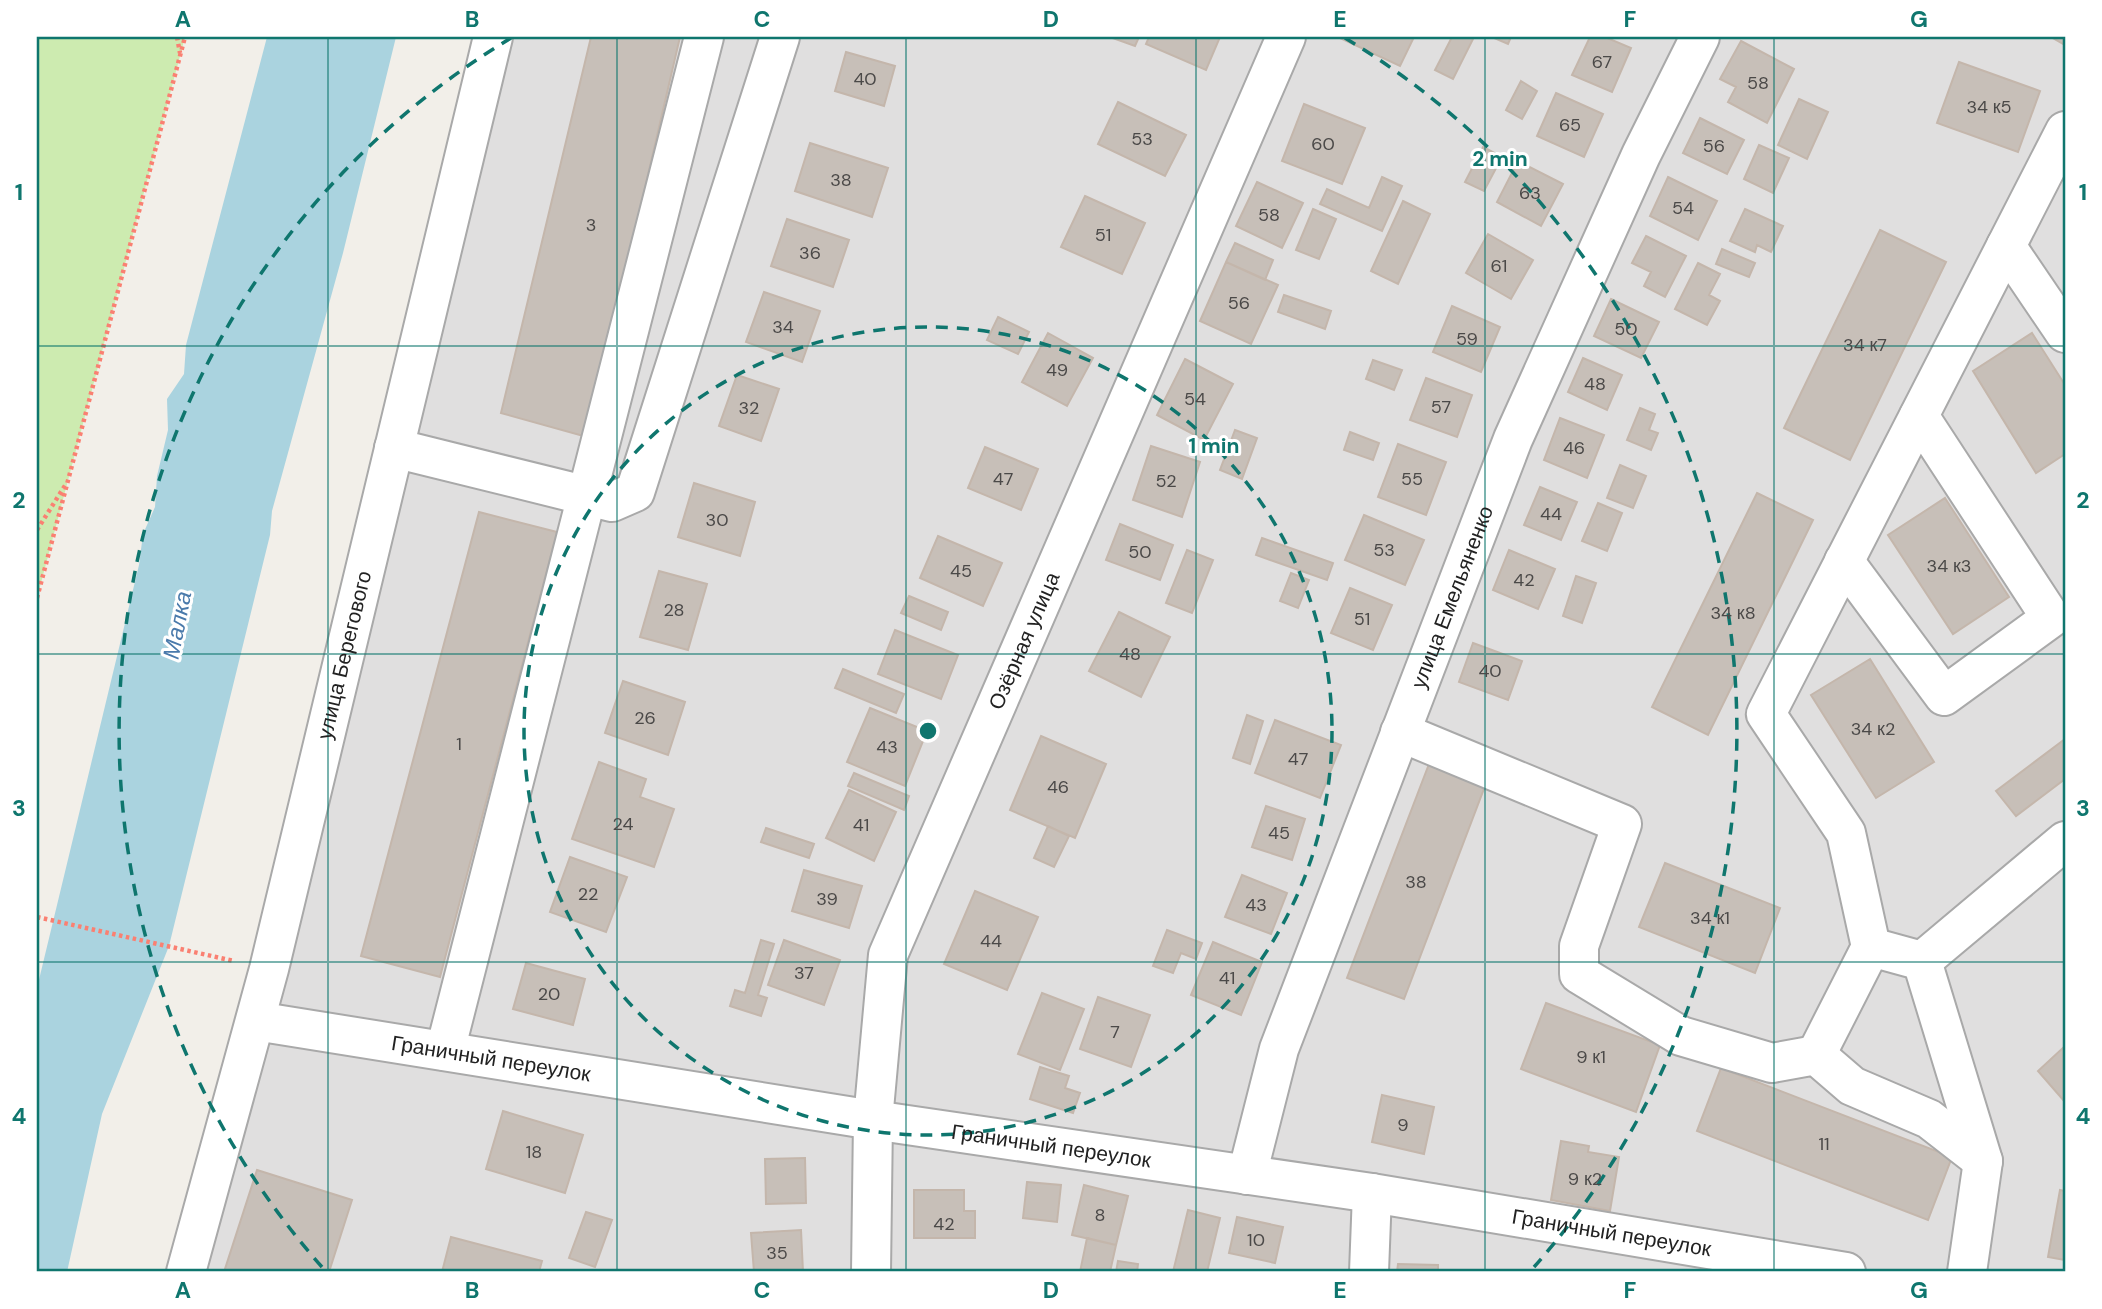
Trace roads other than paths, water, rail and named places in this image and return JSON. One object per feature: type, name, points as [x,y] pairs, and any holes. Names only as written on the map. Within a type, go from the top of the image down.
[{"type":"street","name":"улица Берегового","points":[[186,1272],[269,969],[493,37]]},
{"type":"street","points":[[445,1051],[704,37]]},
{"type":"street","points":[[394,448],[612,502],[635,492],[780,37]]},
{"type":"street","name":"Озёрная улица","points":[[871,1272],[873,1120],[888,955],[1286,37]]},
{"type":"street","name":"улица Емельяненко","points":[[1247,1175],[1279,1049],[1513,439],[1641,155],[1700,37]]},
{"type":"street","points":[[1816,1055],[1871,947],[1846,833],[1766,714],[2065,131]]},
{"type":"street","points":[[2006,246],[2065,332]]},
{"type":"street","points":[[1844,561],[1944,696],[2058,625],[1919,416]]},
{"type":"street","points":[[1400,732],[1622,824],[1579,946],[1579,974],[1681,1036],[1772,1063],[1816,1055]]},
{"type":"street","points":[[1922,961],[2065,841]]},
{"type":"street","points":[[1871,947],[1922,961]]},
{"type":"street","points":[[1922,961],[1983,1161],[1967,1272]]},
{"type":"street","name":"Граничный переулок","points":[[256,1021],[873,1120],[1372,1193],[1846,1272]]},
{"type":"street","points":[[1816,1055],[1852,1086],[1929,1119],[1983,1161]]},
{"type":"street","points":[[1369,1272],[1372,1193]]},
{"type":"water","name":"Малка","points":[[267,37],[396,37],[343,253],[272,511],[270,535],[169,946],[102,1114],[67,1272],[37,1272],[37,988],[139,565],[143,534],[155,507],[157,476],[168,430],[167,399],[184,374],[186,345]]}]
